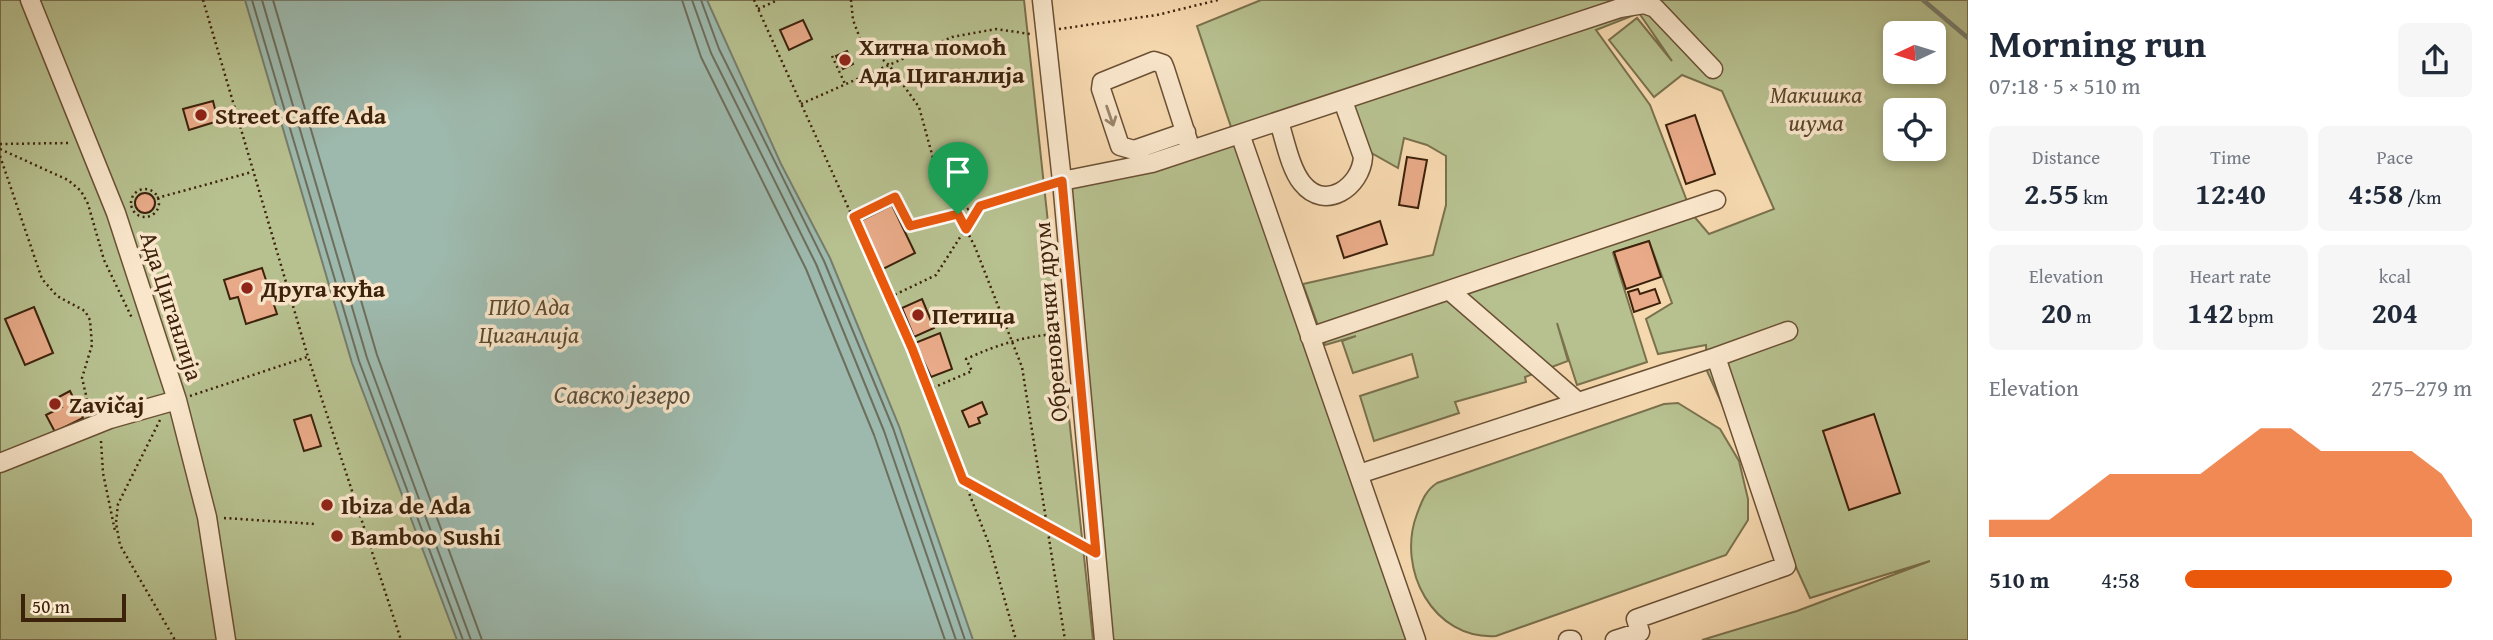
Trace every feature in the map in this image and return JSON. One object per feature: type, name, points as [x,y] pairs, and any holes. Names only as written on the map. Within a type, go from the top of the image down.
[{"type":"street","name":"Ада Циганлија","points":[[30,0],[116,213],[169,402],[207,517],[226,640]]},
{"type":"street","name":"Обреновачки друм","points":[[1042,0],[1062,181],[1104,640]]},
{"type":"street","points":[[1189,141],[1163,64],[1154,61],[1131,69],[1101,85],[1120,146],[1134,150],[1157,143],[1189,141],[1240,134],[1620,8],[1644,4],[1655,8],[1713,69]]},
{"type":"street","points":[[1279,122],[1300,181],[1316,193],[1336,195],[1353,185],[1362,167],[1363,157],[1343,101]]},
{"type":"street","points":[[1240,134],[1416,640]]},
{"type":"street","points":[[1062,181],[1120,171],[1189,141]]},
{"type":"street","points":[[1310,337],[1716,200]]},
{"type":"street","points":[[1450,291],[1578,402]]},
{"type":"street","points":[[1359,474],[1788,331]]},
{"type":"street","points":[[1615,640],[1640,632],[1636,619],[1786,566],[1716,357]]},
{"type":"street","points":[[0,463],[96,425],[169,402]]},
{"type":"path","points":[[202,0],[308,356],[401,640]]},
{"type":"path","points":[[754,0],[890,297],[989,544],[1016,640]]},
{"type":"path","points":[[758,9],[778,0]]},
{"type":"path","points":[[851,0],[853,20],[861,41],[889,65],[919,107],[936,169],[966,229],[1013,340],[1021,367],[1065,640]]},
{"type":"path","points":[[832,56],[846,86]]},
{"type":"path","points":[[801,104],[889,65]]},
{"type":"path","points":[[0,146],[88,143]]},
{"type":"path","points":[[0,146],[68,180],[80,191],[88,204],[104,260],[133,320]]},
{"type":"path","points":[[0,156],[43,279],[57,296],[78,305],[90,320],[92,345],[82,378],[101,439],[107,500],[119,543],[175,640]]},
{"type":"path","points":[[158,198],[253,172]]},
{"type":"path","points":[[854,217],[895,197],[910,226],[958,214],[1062,181]]},
{"type":"path","points":[[139,190],[151,191],[158,198],[158,206],[151,215],[139,215],[131,206],[134,194],[139,190]]},
{"type":"path","points":[[890,297],[936,275],[980,206]]},
{"type":"path","points":[[928,390],[972,371],[966,359],[1013,340],[1034,335],[1075,333]]},
{"type":"path","points":[[119,543],[116,519],[118,504],[169,402],[308,356]]},
{"type":"path","points":[[963,480],[1096,553]]},
{"type":"path","points":[[207,517],[315,524]]},
{"type":"green space","name":"ПИО Ада Циганлија","points":[[0,0],[1024,0],[1093,640],[0,640]]},
{"type":"green space","name":"Макишка шума","points":[[1261,0],[1968,0],[1968,640],[1702,640],[1797,611],[1930,561],[1810,598],[1707,371],[1706,345],[1658,354],[1646,319],[1672,303],[1649,241],[1613,253],[1647,362],[1577,385],[1557,323],[1568,361],[1525,377],[1526,382],[1455,402],[1459,413],[1374,441],[1360,396],[1418,377],[1412,354],[1353,373],[1342,341],[1356,336],[1325,345],[1303,284],[1433,255],[1446,205],[1446,156],[1427,145],[1404,138],[1398,168],[1368,151],[1342,101],[1240,134],[1416,640],[1104,640],[1062,181],[1120,171],[1231,127],[1197,26]],"holes":[[[1639,13],[1672,61],[1637,18],[1609,40],[1654,97],[1682,75],[1722,91],[1774,209],[1709,234],[1692,214],[1650,105],[1596,30]]]},
{"type":"green space","points":[[1678,403],[1720,429],[1739,461],[1748,499],[1748,520],[1726,555],[1496,636],[1474,634],[1454,626],[1438,614],[1425,597],[1416,578],[1412,557],[1412,535],[1417,514],[1424,497],[1433,486],[1664,404]]},
{"type":"water","name":"Савско језеро","points":[[245,0],[707,0],[781,164],[830,258],[899,426],[973,640],[457,640],[352,363]]},
{"type":"building","points":[[803,20],[812,39],[789,50],[780,30]]},
{"type":"building","name":"Хитна помоћ Ада Циганлија","points":[[847,51],[853,64],[843,69],[836,56]]},
{"type":"building","name":"Street Caffe Ada","points":[[213,101],[218,121],[189,130],[183,109]]},
{"type":"building","points":[[1695,115],[1715,174],[1686,184],[1666,125]]},
{"type":"building","points":[[1407,157],[1427,160],[1418,208],[1399,205]]},
{"type":"building","points":[[141,193],[149,193],[155,203],[149,213],[141,213],[135,207],[135,199]]},
{"type":"building","points":[[892,205],[915,253],[883,269],[860,221]]},
{"type":"building","points":[[1380,221],[1387,244],[1344,258],[1337,236]]},
{"type":"building","points":[[1649,241],[1661,277],[1626,289],[1614,252]]},
{"type":"building","name":"Друга кућа","points":[[262,268],[277,314],[246,324],[238,297],[230,299],[224,280]]},
{"type":"building","points":[[1638,289],[1640,294],[1655,289],[1660,303],[1634,312],[1628,292]]},
{"type":"building","points":[[922,299],[934,328],[914,337],[902,308]]},
{"type":"building","points":[[34,307],[53,353],[25,365],[5,319]]},
{"type":"building","points":[[940,333],[952,369],[931,377],[915,343]]},
{"type":"building","points":[[70,391],[83,418],[55,432],[46,415],[62,407],[57,398]]},
{"type":"building","points":[[982,402],[987,414],[978,418],[980,423],[969,427],[962,411]]},
{"type":"building","points":[[1874,414],[1900,493],[1849,510],[1823,431]]},
{"type":"building","points":[[311,415],[321,446],[304,451],[294,420]]},
{"type":"waterway","points":[[1923,0],[1968,38]]},
{"type":"place","name":"Хитна помоћ Ада Циганлија","points":[[845,60]]},
{"type":"place","name":"Street Caffe Ada","points":[[201,115]]},
{"type":"place","name":"Друга кућа","points":[[247,288]]},
{"type":"place","name":"Петица","points":[[918,315]]},
{"type":"place","name":"Zavičaj","points":[[55,404]]},
{"type":"place","name":"Ibiza de Ada","points":[[327,505]]},
{"type":"place","name":"Bamboo Sushi","points":[[337,536]]},
{"type":"route","points":[[1062,181],[1096,553],[963,480],[912,348],[854,217],[895,197],[910,226],[958,214],[966,229],[980,206],[1062,181]]}]
